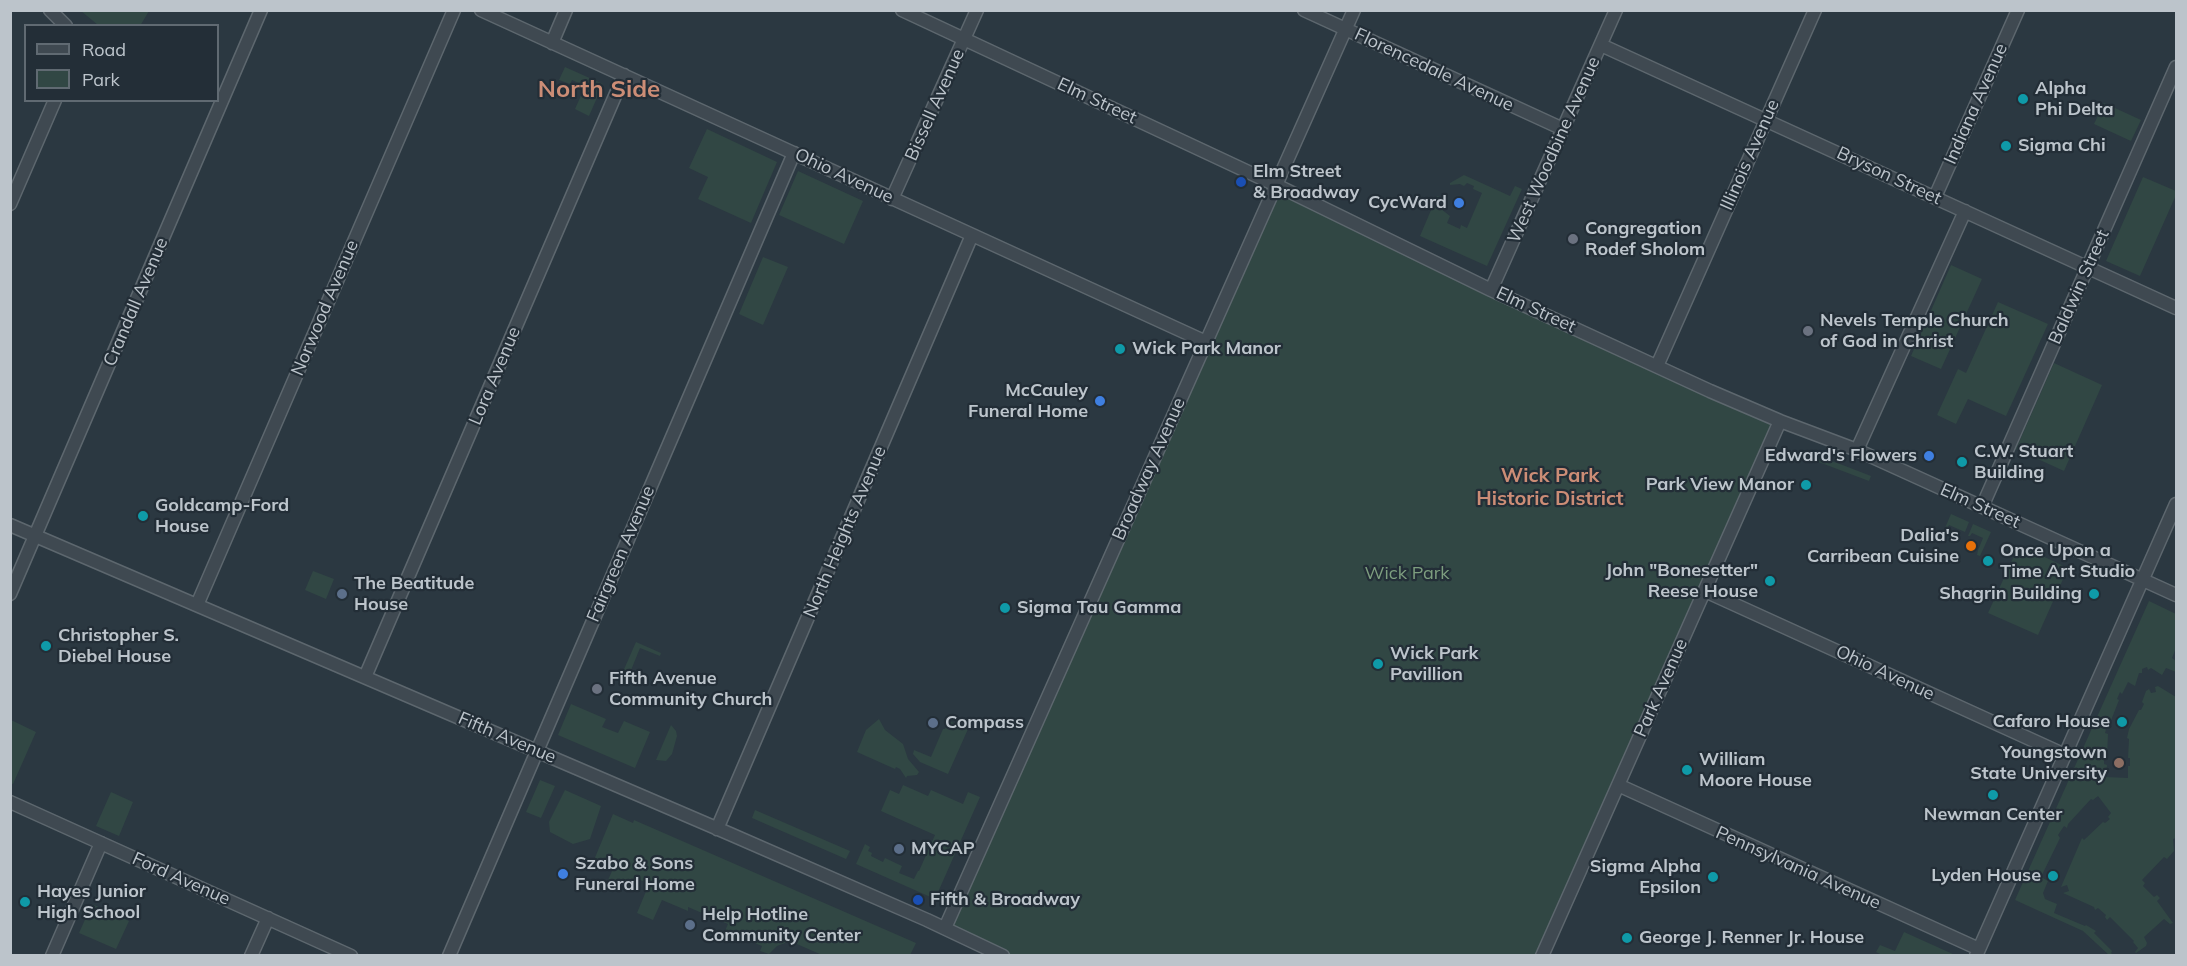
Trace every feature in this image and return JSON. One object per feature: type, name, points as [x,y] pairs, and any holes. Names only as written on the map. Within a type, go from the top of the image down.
[{"type":"street","points":[[50,10],[64,24]]},
{"type":"street","name":"Crandall Avenue","points":[[10,594],[261,10]]},
{"type":"street","name":"Norwood Avenue","points":[[197,605],[454,10]]},
{"type":"street","name":"Ohio Avenue","points":[[481,10],[1206,342]]},
{"type":"street","points":[[552,43],[566,10]]},
{"type":"street","name":"Elm Street","points":[[902,10],[1276,184],[1491,290],[1780,421],[1857,450],[2176,595]]},
{"type":"street","name":"Bissell Avenue","points":[[892,199],[976,10]]},
{"type":"street","name":"Florencedale Avenue","points":[[1304,10],[1563,129]]},
{"type":"street","name":"Broadway Avenue","points":[[945,928],[1353,10]]},
{"type":"street","name":"West Woodbine Avenue","points":[[1491,290],[1616,10]]},
{"type":"street","name":"Illinois Avenue","points":[[1657,366],[1815,10]]},
{"type":"street","name":"Indiana Avenue","points":[[1935,197],[2018,10]]},
{"type":"street","name":"Bryson Street","points":[[1601,45],[2176,308]]},
{"type":"street","name":"Baldwin Street","points":[[1982,507],[2176,68]]},
{"type":"street","name":"Lora Avenue","points":[[365,677],[624,75]]},
{"type":"street","points":[[10,204],[54,102]]},
{"type":"street","name":"Fairgreen Avenue","points":[[449,956],[794,153]]},
{"type":"street","points":[[1857,450],[1965,211]]},
{"type":"street","name":"North Heights Avenue","points":[[717,829],[972,235]]},
{"type":"street","name":"Park Avenue","points":[[1542,956],[1780,421]]},
{"type":"street","points":[[1977,952],[2176,504]]},
{"type":"street","name":"Fifth Avenue","points":[[10,525],[717,829],[945,928],[1003,956]]},
{"type":"street","name":"Ohio Avenue","points":[[1705,591],[2065,755]]},
{"type":"street","name":"Pennsylvania Avenue","points":[[1618,785],[1977,952]]},
{"type":"street","name":"Ford Avenue","points":[[10,802],[351,956]]},
{"type":"street","points":[[52,956],[101,843]]},
{"type":"street","points":[[251,956],[268,918]]},
{"type":"green space","points":[[81,11],[149,11],[141,24],[97,24]]},
{"type":"green space","points":[[565,67],[603,84],[589,116],[575,109],[583,91],[580,89],[581,84],[572,80],[570,84],[559,80]]},
{"type":"green space","points":[[2104,103],[2141,120],[2131,141],[2094,124]]},
{"type":"green space","points":[[707,129],[777,162],[751,223],[698,199],[708,177],[689,168]]},
{"type":"green space","points":[[798,171],[863,201],[844,244],[779,215]]},
{"type":"green space","points":[[1464,175],[1510,196],[1515,186],[1522,189],[1487,266],[1420,236],[1437,196],[1440,197],[1441,209],[1450,216],[1447,223],[1460,229],[1461,225],[1467,228],[1482,193],[1467,183],[1464,186],[1450,185]]},
{"type":"green space","points":[[2143,177],[2176,191],[2176,195],[2140,276],[2106,261]]},
{"type":"green space","name":"Wick Park","points":[[1276,185],[1780,421],[1542,955],[1003,956],[945,928]]},
{"type":"green space","points":[[763,257],[788,267],[763,325],[739,314]]},
{"type":"green space","points":[[1951,265],[1982,279],[1941,369],[1911,356]]},
{"type":"green space","points":[[1998,302],[2048,324],[2006,416],[1968,399],[1956,424],[1937,415],[1958,369],[1966,373]]},
{"type":"green space","points":[[2054,363],[2102,385],[2064,471],[2016,449]]},
{"type":"green space","points":[[1818,457],[1871,476],[1869,481],[1816,461]]},
{"type":"green space","points":[[1951,514],[1969,522],[1965,532],[1949,525],[1947,529],[1945,528]]},
{"type":"green space","points":[[1973,524],[1991,532],[1980,556],[1977,555],[1983,538],[1972,533],[1968,536]]},
{"type":"green space","points":[[2019,545],[2068,568],[2038,635],[1988,613]]},
{"type":"green space","points":[[313,571],[334,579],[326,599],[305,590]]},
{"type":"green space","points":[[2149,601],[2176,614],[2176,648],[2172,658],[2176,661],[2176,672],[2166,668],[2162,675],[2151,668],[2148,670],[2147,667],[2139,673],[2135,686],[2128,682],[2122,694],[2120,692],[2117,699],[2119,700],[2105,733],[2108,734],[2107,757],[2104,757],[2104,764],[2107,765],[2106,777],[2128,778],[2130,758],[2128,758],[2129,739],[2127,738],[2129,729],[2144,704],[2142,702],[2146,691],[2149,689],[2151,693],[2156,692],[2155,687],[2158,686],[2176,697],[2176,838],[2173,839],[2174,851],[2167,859],[2164,857],[2142,880],[2145,883],[2143,886],[2154,897],[2157,895],[2160,898],[2157,901],[2173,923],[2170,924],[2164,919],[2144,937],[2146,946],[2136,953],[2138,948],[2134,941],[2110,917],[2107,920],[2106,915],[2098,908],[2095,910],[2094,907],[2063,893],[2069,891],[2067,885],[2061,887],[2082,838],[2084,840],[2103,822],[2110,819],[2108,817],[2111,813],[2098,796],[2091,799],[2067,828],[2064,826],[2041,877],[2048,881],[2043,893],[2045,899],[2057,904],[2054,913],[2096,931],[2094,933],[2112,951],[2113,955],[2109,955],[2083,931],[2015,900]]},
{"type":"green space","points":[[636,642],[661,653],[660,656],[640,648],[625,685],[618,683]]},
{"type":"green space","points":[[571,704],[606,719],[602,727],[618,733],[624,721],[650,732],[635,768],[558,735]]},
{"type":"green space","points":[[879,719],[885,730],[903,744],[908,759],[919,772],[917,775],[906,778],[900,769],[896,767],[895,769],[857,752],[866,730]]},
{"type":"green space","points":[[11,720],[36,732],[13,784],[10,783]]},
{"type":"green space","points":[[949,721],[968,729],[948,774],[920,762],[913,754],[914,750],[931,757]]},
{"type":"green space","points":[[671,725],[677,736],[672,754],[666,761],[656,760]]},
{"type":"green space","points":[[540,780],[555,786],[541,818],[526,812]]},
{"type":"green space","points":[[903,785],[928,796],[931,790],[963,804],[968,792],[980,797],[935,899],[856,864],[865,844],[870,847],[868,851],[872,853],[871,856],[883,862],[885,858],[902,866],[899,873],[914,879],[919,871],[935,835],[881,811],[890,790],[899,794]]},
{"type":"green space","points":[[565,790],[601,806],[590,839],[573,844],[550,832],[549,822]]},
{"type":"green space","points":[[111,792],[133,802],[119,836],[96,826]]},
{"type":"green space","points":[[755,810],[850,851],[846,859],[752,818]]},
{"type":"green space","points":[[613,814],[633,823],[634,820],[916,943],[910,955],[822,955],[790,941],[777,946],[769,954],[760,951],[762,946],[725,931],[728,924],[688,907],[688,911],[662,900],[653,920],[637,913],[649,884],[636,878],[631,890],[608,880],[613,869],[594,860]]},
{"type":"green space","points":[[92,904],[129,921],[116,949],[79,933]]},
{"type":"green space","points":[[1904,932],[1955,955],[1884,956],[1876,952],[1880,945],[1895,951]]},
{"type":"place","name":"Alpha Phi Delta","points":[[2023,99]]},
{"type":"place","name":"Sigma Chi","points":[[2006,146]]},
{"type":"place","name":"Elm Street & Broadway","points":[[1241,182]]},
{"type":"place","name":"CycWard","points":[[1459,203]]},
{"type":"place","name":"Congregation Rodef Sholom","points":[[1573,239]]},
{"type":"place","name":"Nevels Temple Church of God in Christ","points":[[1808,331]]},
{"type":"place","name":"Wick Park Manor","points":[[1120,349]]},
{"type":"place","name":"McCauley Funeral Home","points":[[1100,401]]},
{"type":"place","name":"Edward's Flowers","points":[[1929,456]]},
{"type":"place","name":"C.W. Stuart Building","points":[[1962,462]]},
{"type":"place","name":"Park View Manor","points":[[1806,485]]},
{"type":"place","name":"Goldcamp-Ford House","points":[[143,516]]},
{"type":"place","name":"Dalia's Carribean Cuisine","points":[[1971,546]]},
{"type":"place","name":"Once Upon a Time Art Studio","points":[[1988,561]]},
{"type":"place","name":"John \"Bonesetter\" Reese House","points":[[1770,581]]},
{"type":"place","name":"The Beatitude House","points":[[342,594]]},
{"type":"place","name":"Shagrin Building","points":[[2094,594]]},
{"type":"place","name":"Sigma Tau Gamma","points":[[1005,608]]},
{"type":"place","name":"Christopher S. Diebel House","points":[[46,646]]},
{"type":"place","name":"Wick Park Pavillion","points":[[1378,664]]},
{"type":"place","name":"Fifth Avenue Community Church","points":[[597,689]]},
{"type":"place","name":"Cafaro House","points":[[2122,722]]},
{"type":"place","name":"Compass","points":[[933,723]]},
{"type":"place","name":"Youngstown State University","points":[[2119,763]]},
{"type":"place","name":"William Moore House","points":[[1687,770]]},
{"type":"place","name":"Newman Center","points":[[1993,795]]},
{"type":"place","name":"MYCAP","points":[[899,849]]},
{"type":"place","name":"Szabo & Sons Funeral Home","points":[[563,874]]},
{"type":"place","name":"Lyden House","points":[[2053,876]]},
{"type":"place","name":"Sigma Alpha Epsilon","points":[[1713,877]]},
{"type":"place","name":"Fifth & Broadway","points":[[918,900]]},
{"type":"place","name":"Hayes Junior High School","points":[[25,902]]},
{"type":"place","name":"Help Hotline Community Center","points":[[690,925]]},
{"type":"place","name":"George J. Renner Jr. House","points":[[1627,938]]},
{"type":"district","name":"North Side","points":[[599,90]]},
{"type":"district","name":"Wick Park Historic District","points":[[1550,488]]}]
